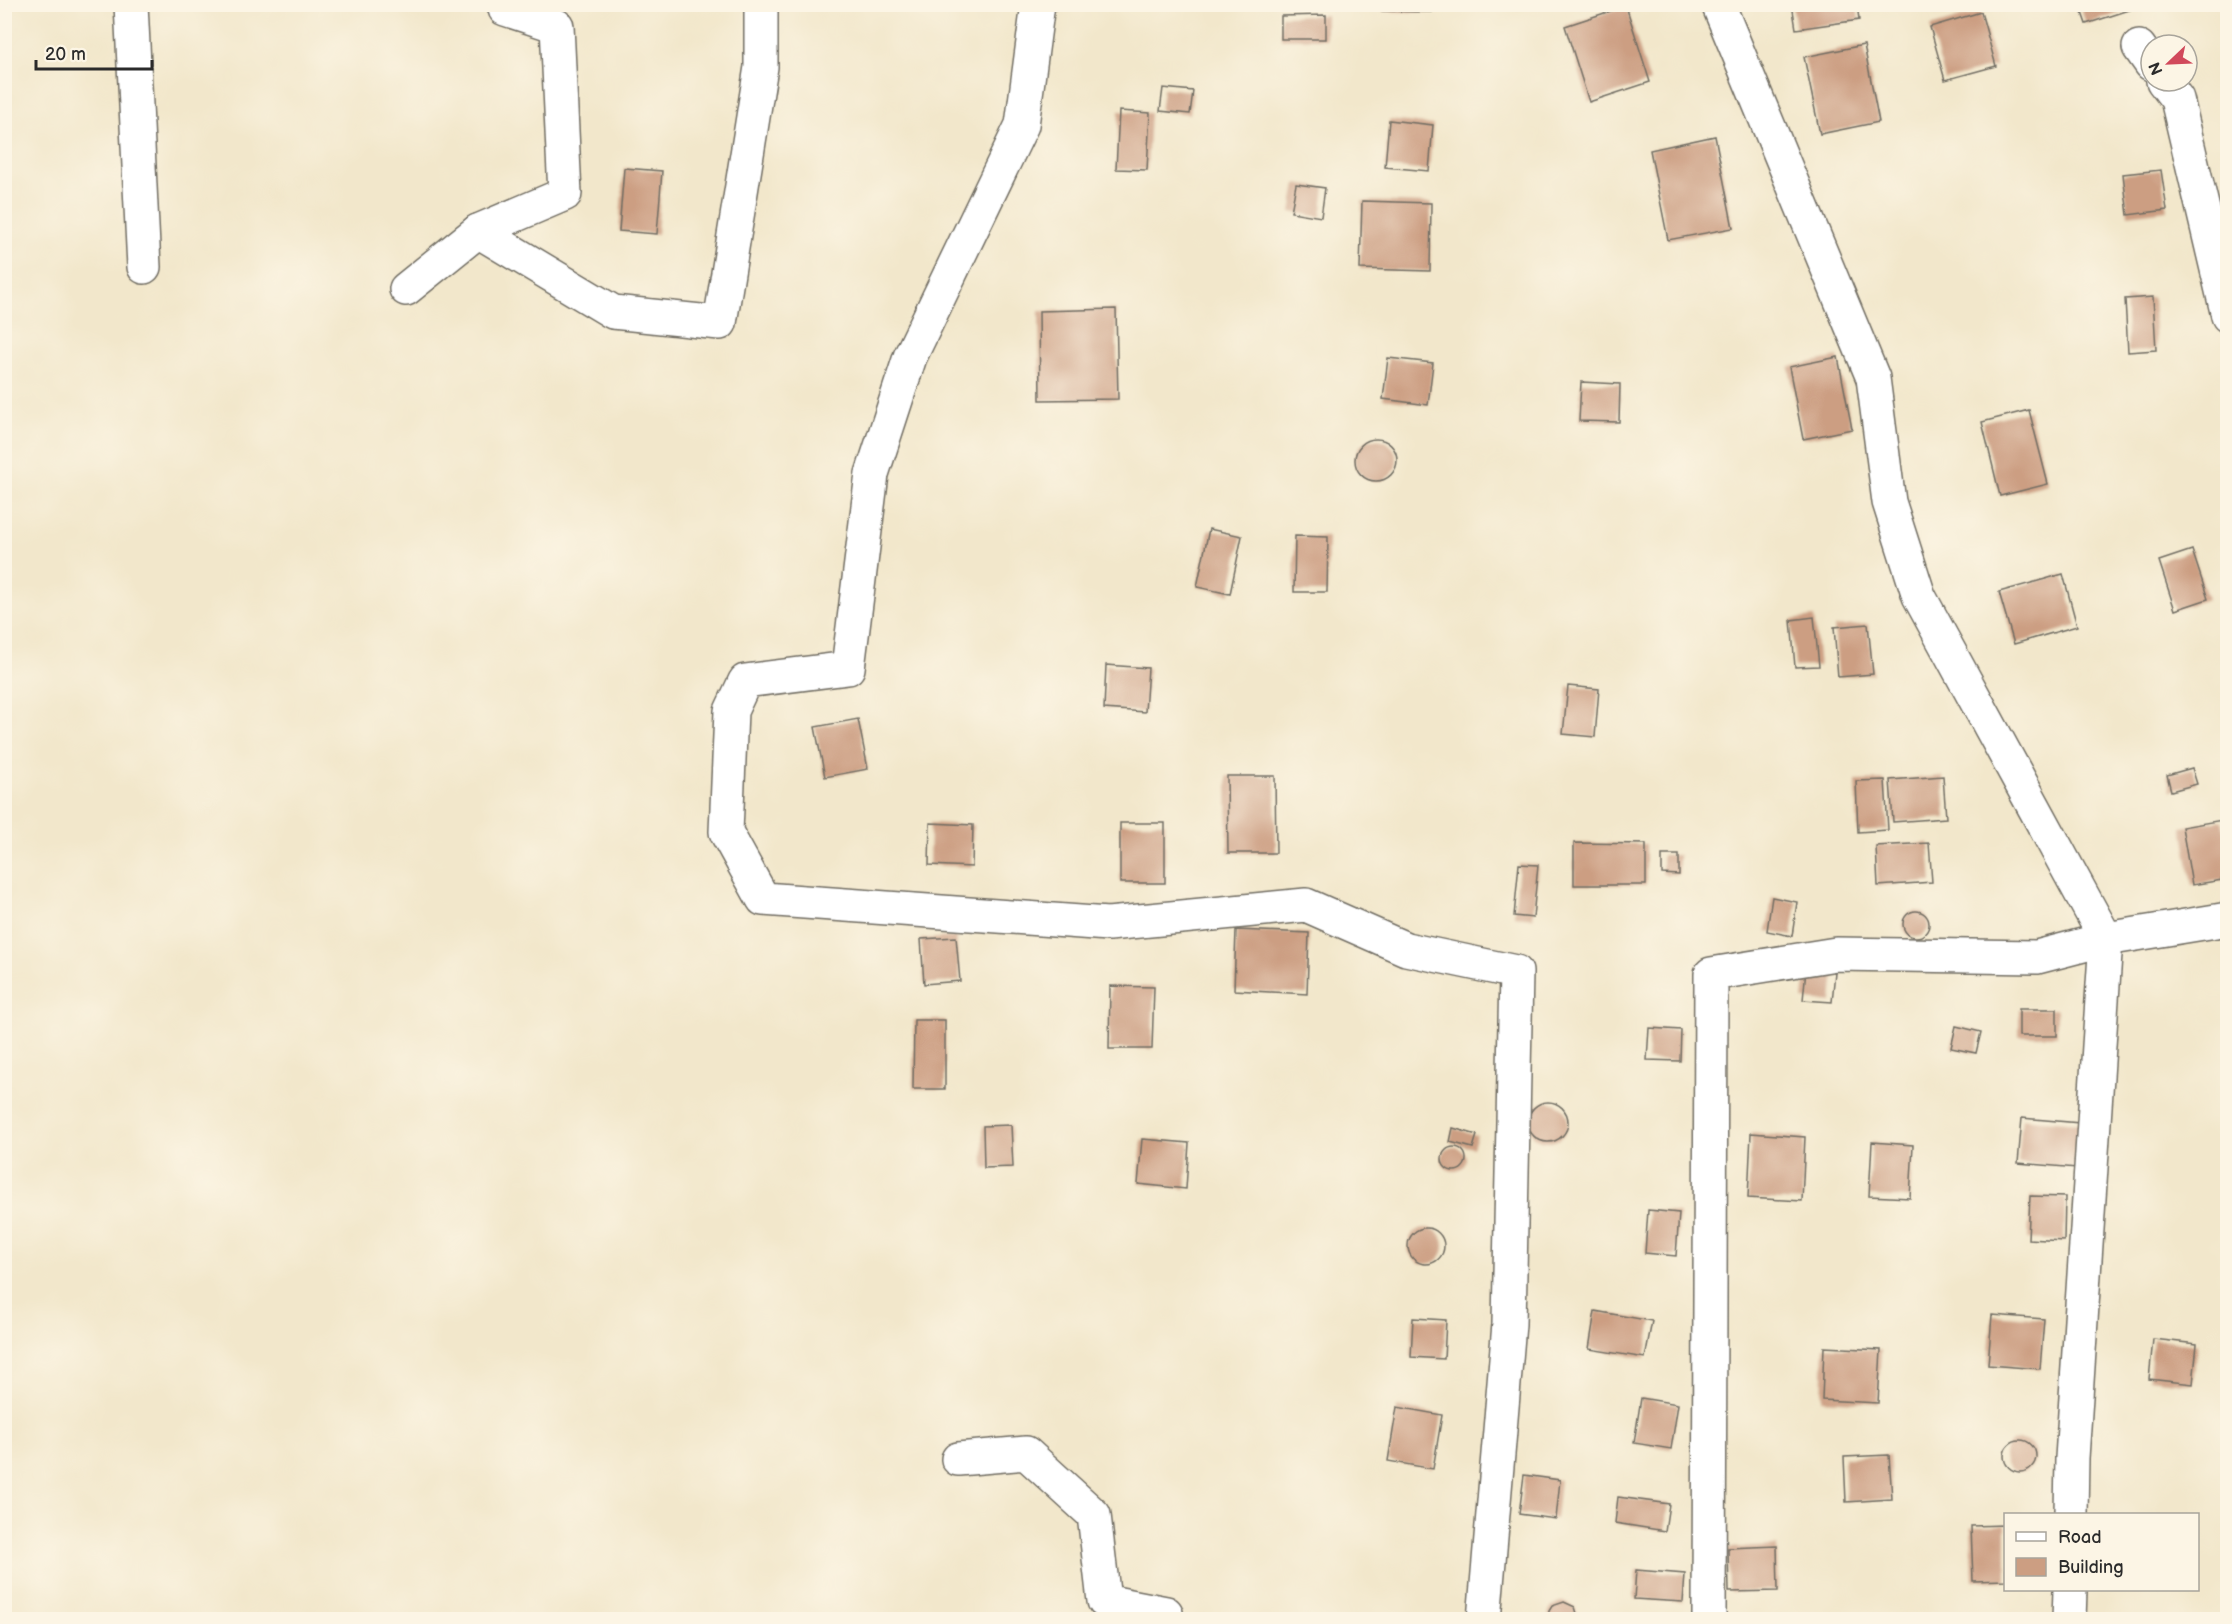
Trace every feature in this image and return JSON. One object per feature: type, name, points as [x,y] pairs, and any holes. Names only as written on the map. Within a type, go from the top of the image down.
[{"type":"street","points":[[131,4],[144,267]]},
{"type":"street","points":[[406,289],[478,231],[565,194],[557,26],[505,9],[504,4]]},
{"type":"street","points":[[478,231],[613,312],[720,324],[761,67],[761,4]]},
{"type":"street","points":[[1038,4],[1022,125],[910,357],[872,474],[848,668],[745,681],[731,711],[726,832],[763,899],[1108,924],[1306,905],[1406,949],[1516,972],[1509,1324],[1484,1620]]},
{"type":"street","points":[[1718,4],[1874,378],[1889,502],[1919,596],[2106,939],[2072,1458],[2071,1513]]},
{"type":"street","points":[[2172,93],[2176,99],[2228,315]]},
{"type":"street","points":[[1709,1620],[1711,974],[1836,954],[2037,957],[2106,939],[2228,919]]},
{"type":"street","points":[[958,1459],[1026,1453],[1094,1515],[1104,1601],[1166,1613],[1166,1620]]},
{"type":"street","points":[[2069,1620],[2070,1591]]},
{"type":"building","points":[[1382,4],[1432,4],[1432,12],[1382,11]]},
{"type":"building","points":[[1792,4],[1857,4],[1859,20],[1796,29]]},
{"type":"building","points":[[2079,4],[2145,4],[2145,5],[2086,24]]},
{"type":"building","points":[[1626,6],[1650,82],[1589,102],[1565,26]]},
{"type":"building","points":[[1981,12],[1996,66],[1945,80],[1930,27]]},
{"type":"building","points":[[1326,15],[1326,39],[1281,39],[1281,16]]},
{"type":"building","points":[[1864,45],[1879,122],[1820,134],[1804,57]]},
{"type":"building","points":[[1163,88],[1193,91],[1190,114],[1160,111]]},
{"type":"building","points":[[1119,111],[1150,113],[1147,170],[1116,169]]},
{"type":"building","points":[[1389,120],[1433,125],[1429,171],[1385,167]]},
{"type":"building","points":[[1715,136],[1733,228],[1668,240],[1650,150]]},
{"type":"building","points":[[624,168],[662,171],[657,234],[619,231]]},
{"type":"building","points":[[2161,170],[2167,210],[2128,215],[2123,174]]},
{"type":"building","points":[[1296,184],[1325,188],[1321,217],[1291,212]]},
{"type":"building","points":[[1362,201],[1431,203],[1430,271],[1360,269]]},
{"type":"building","points":[[2153,297],[2156,350],[2128,352],[2125,299]]},
{"type":"building","points":[[1116,309],[1118,399],[1040,400],[1039,311]]},
{"type":"building","points":[[1838,357],[1852,429],[1803,439],[1789,367]]},
{"type":"building","points":[[1388,358],[1433,363],[1428,405],[1383,399]]},
{"type":"building","points":[[1581,382],[1620,384],[1619,422],[1579,421]]},
{"type":"building","points":[[2029,410],[2048,484],[2000,496],[1982,422]]},
{"type":"building","points":[[1376,439],[1391,445],[1397,460],[1391,475],[1376,481],[1361,475],[1355,460],[1361,445]]},
{"type":"building","points":[[1209,529],[1242,536],[1230,594],[1197,587]]},
{"type":"building","points":[[1295,536],[1328,537],[1327,592],[1294,592]]},
{"type":"building","points":[[2192,550],[2208,599],[2175,610],[2159,561]]},
{"type":"building","points":[[2063,574],[2077,626],[2014,644],[1999,592]]},
{"type":"building","points":[[1814,617],[1819,666],[1795,667],[1791,620]]},
{"type":"building","points":[[1868,624],[1873,674],[1838,677],[1834,627]]},
{"type":"building","points":[[1106,665],[1148,668],[1145,712],[1104,709]]},
{"type":"building","points":[[1568,686],[1599,689],[1595,737],[1563,734]]},
{"type":"building","points":[[858,719],[868,769],[825,777],[815,727]]},
{"type":"building","points":[[2192,768],[2197,784],[2171,791],[2167,775]]},
{"type":"building","points":[[1227,776],[1275,776],[1276,853],[1228,853]]},
{"type":"building","points":[[1943,776],[1946,818],[1893,822],[1890,780]]},
{"type":"building","points":[[1885,780],[1888,830],[1858,832],[1856,781]]},
{"type":"building","points":[[2222,820],[2228,851],[2228,879],[2192,885],[2182,827]]},
{"type":"building","points":[[930,823],[973,825],[972,867],[929,865]]},
{"type":"building","points":[[1120,823],[1165,823],[1165,883],[1120,883]]},
{"type":"building","points":[[1574,843],[1646,844],[1646,885],[1574,885]]},
{"type":"building","points":[[1929,843],[1932,882],[1878,886],[1876,846]]},
{"type":"building","points":[[1662,855],[1679,855],[1679,875],[1662,874]]},
{"type":"building","points":[[1519,864],[1538,865],[1533,918],[1514,916]]},
{"type":"building","points":[[1772,897],[1797,902],[1792,936],[1767,931]]},
{"type":"building","points":[[1916,911],[1926,914],[1929,924],[1926,934],[1916,937],[1906,934],[1903,924],[1906,914]]},
{"type":"building","points":[[1236,930],[1309,933],[1307,994],[1234,990]]},
{"type":"building","points":[[956,937],[960,981],[924,984],[921,939]]},
{"type":"building","points":[[1806,969],[1835,972],[1832,1002],[1803,1000]]},
{"type":"building","points":[[1110,986],[1154,987],[1152,1049],[1109,1049]]},
{"type":"building","points":[[2019,1009],[2057,1009],[2057,1036],[2019,1036]]},
{"type":"building","points":[[914,1020],[945,1020],[945,1089],[913,1089]]},
{"type":"building","points":[[1956,1026],[1981,1032],[1976,1053],[1951,1048]]},
{"type":"building","points":[[1649,1028],[1681,1030],[1680,1061],[1647,1060]]},
{"type":"building","points":[[1548,1102],[1562,1108],[1568,1122],[1562,1136],[1548,1142],[1534,1136],[1528,1122],[1534,1108]]},
{"type":"building","points":[[2022,1118],[2080,1123],[2077,1168],[2018,1163]]},
{"type":"building","points":[[1011,1125],[1013,1167],[984,1168],[983,1126]]},
{"type":"building","points":[[1453,1128],[1477,1135],[1473,1148],[1450,1142]]},
{"type":"building","points":[[1751,1133],[1805,1137],[1802,1201],[1748,1198]]},
{"type":"building","points":[[1142,1139],[1189,1143],[1186,1189],[1138,1184]]},
{"type":"building","points":[[1872,1142],[1913,1145],[1910,1198],[1869,1196]]},
{"type":"building","points":[[1454,1147],[1463,1150],[1466,1159],[1463,1168],[1454,1171],[1445,1168],[1442,1159],[1445,1150]]},
{"type":"building","points":[[2030,1196],[2065,1197],[2064,1241],[2028,1239]]},
{"type":"building","points":[[1648,1210],[1679,1213],[1676,1256],[1645,1253]]},
{"type":"building","points":[[1426,1228],[1439,1233],[1444,1246],[1439,1259],[1426,1264],[1413,1259],[1408,1246],[1413,1233]]},
{"type":"building","points":[[1595,1311],[1652,1321],[1645,1358],[1589,1349]]},
{"type":"building","points":[[1992,1315],[2044,1319],[2040,1369],[1988,1365]]},
{"type":"building","points":[[1413,1318],[1446,1320],[1444,1359],[1411,1357]]},
{"type":"building","points":[[2153,1339],[2197,1344],[2193,1384],[2149,1379]]},
{"type":"building","points":[[1824,1347],[1881,1350],[1878,1403],[1822,1400]]},
{"type":"building","points":[[1641,1398],[1678,1404],[1671,1449],[1634,1443]]},
{"type":"building","points":[[1397,1407],[1442,1415],[1433,1469],[1388,1461]]},
{"type":"building","points":[[2020,1440],[2031,1445],[2036,1456],[2031,1467],[2020,1472],[2009,1467],[2004,1456],[2009,1445]]},
{"type":"building","points":[[1889,1455],[1892,1499],[1846,1502],[1844,1457]]},
{"type":"building","points":[[1524,1475],[1560,1480],[1556,1519],[1519,1514]]},
{"type":"building","points":[[1618,1497],[1669,1504],[1665,1531],[1615,1523]]},
{"type":"building","points":[[2004,1525],[2004,1580],[1973,1581],[1971,1526]]},
{"type":"building","points":[[1777,1546],[1778,1591],[1729,1592],[1728,1548]]},
{"type":"building","points":[[1636,1570],[1685,1574],[1683,1602],[1634,1599]]},
{"type":"building","points":[[1564,1602],[1575,1607],[1579,1620],[1548,1620],[1552,1606]]}]
